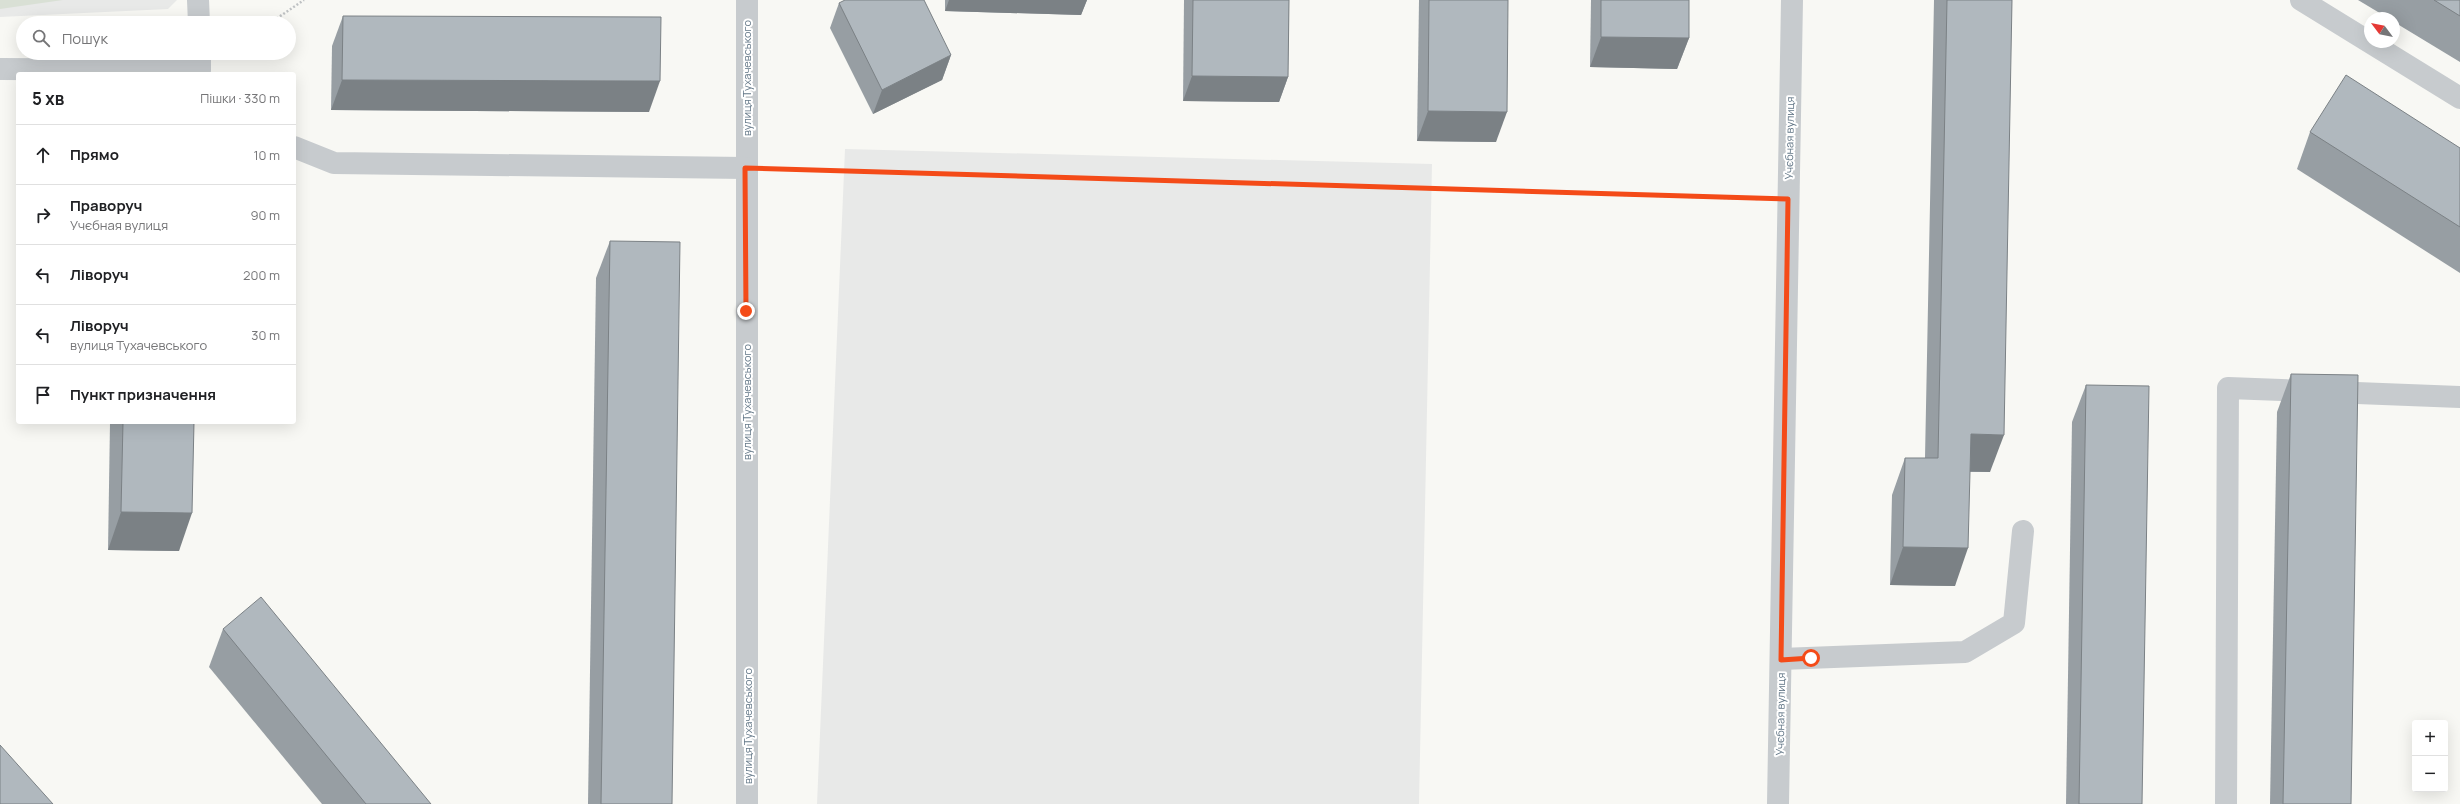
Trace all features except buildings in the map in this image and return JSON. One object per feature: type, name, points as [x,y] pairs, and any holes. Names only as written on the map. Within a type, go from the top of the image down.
[{"type":"street","points":[[198,0],[199,16]]},
{"type":"street","name":"вулиця Тухачевського","points":[[747,0],[745,168],[747,804]]},
{"type":"street","name":"Учєбная вулиця","points":[[1778,804],[1792,0]]},
{"type":"street","points":[[2301,0],[2460,98]]},
{"type":"street","points":[[0,69],[202,66]]},
{"type":"street","points":[[296,148],[334,163],[745,168]]},
{"type":"street","points":[[2226,804],[2228,388],[2460,397]]},
{"type":"street","points":[[1781,660],[1965,652],[2014,624],[2023,531]]},
{"type":"path","points":[[280,16],[304,0]]},
{"type":"path","points":[[745,168],[1788,199]]},
{"type":"shaded area","points":[[0,0],[177,0],[168,9],[0,17]]},
{"type":"shaded area","points":[[0,0],[63,0],[0,9]]},
{"type":"shaded area","points":[[845,149],[1432,164],[1419,804],[817,804]]},
{"type":"route","points":[[746,311],[745,168],[1788,199],[1781,660],[1811,658]]}]
